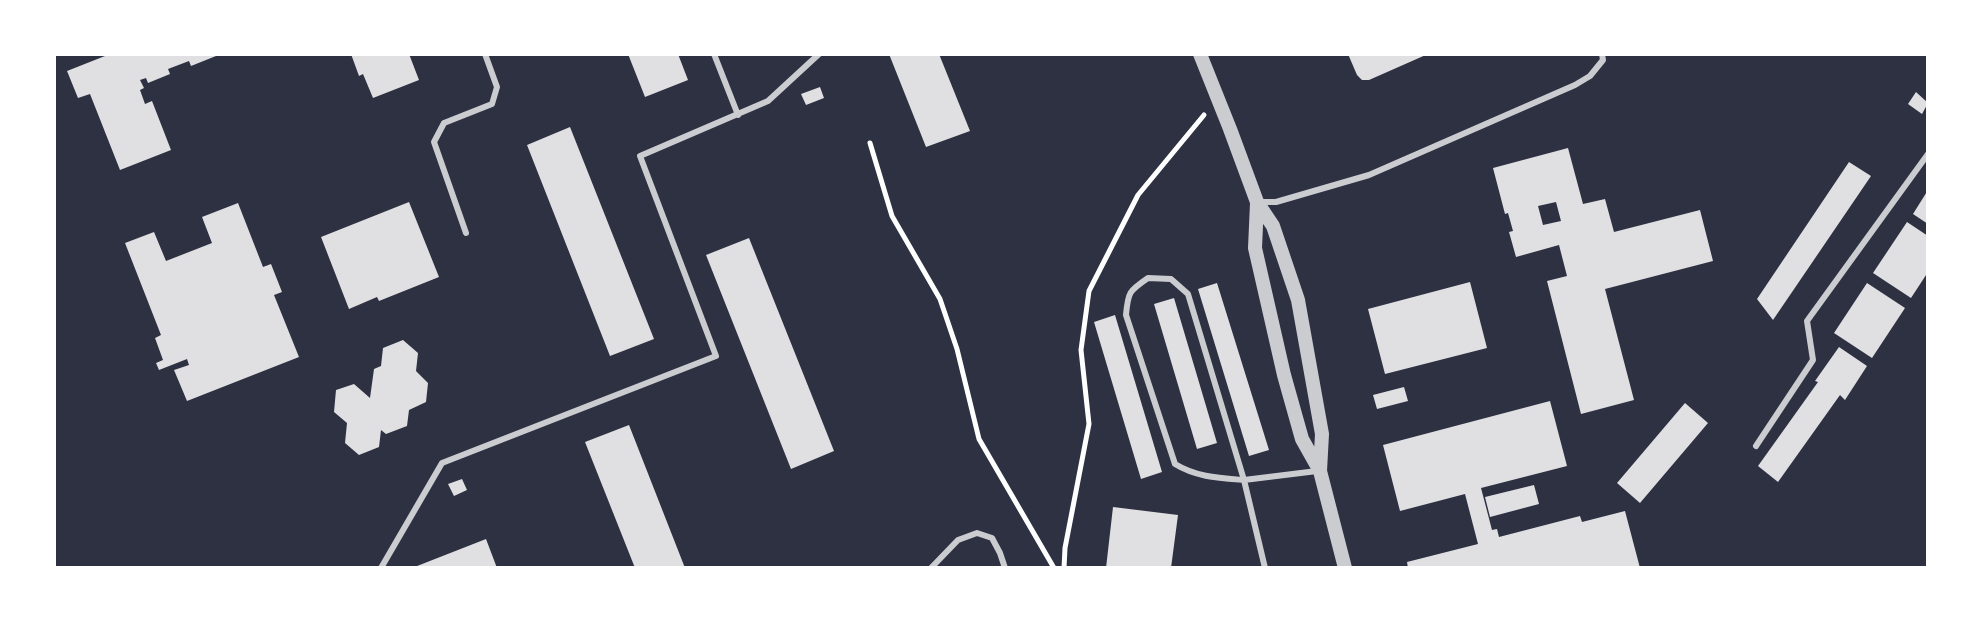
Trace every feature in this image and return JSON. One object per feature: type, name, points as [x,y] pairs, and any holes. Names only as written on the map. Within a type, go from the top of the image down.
[{"type":"street","points":[[1200,54],[1257,202],[1273,226],[1298,300],[1322,434],[1320,471]]},
{"type":"street","points":[[1257,202],[1255,248],[1284,375],[1302,439],[1320,471],[1345,568]]},
{"type":"lane","points":[[466,233],[434,142],[444,123],[492,104],[497,87],[485,54]]},
{"type":"lane","points":[[714,54],[738,115]]},
{"type":"lane","points":[[384,566],[442,463],[716,356],[640,156],[768,101],[819,54]]},
{"type":"lane","points":[[1257,202],[1276,202],[1369,175],[1575,85],[1590,76],[1603,60],[1602,54]]},
{"type":"lane","points":[[1756,446],[1813,360],[1807,321],[1928,154]]},
{"type":"lane","points":[[1265,568],[1244,480],[1188,294],[1171,279],[1148,278],[1132,289],[1126,315],[1175,464],[1187,472],[1208,477],[1244,480],[1320,471]]},
{"type":"lane","points":[[931,568],[958,540],[977,533],[992,538],[1005,568]]},
{"type":"path","points":[[870,143],[892,216],[940,299],[957,349],[979,439],[1054,568]]},
{"type":"building","points":[[103,54],[221,54],[191,66],[189,61],[168,69],[170,74],[148,83],[146,78],[140,80],[145,104],[152,101],[171,150],[120,170],[90,94],[78,98],[67,71],[105,56]]},
{"type":"building","points":[[351,54],[409,54],[419,80],[373,98],[363,74],[359,76]]},
{"type":"building","points":[[628,54],[678,54],[688,80],[645,97]]},
{"type":"building","points":[[889,54],[939,54],[970,131],[926,147]]},
{"type":"building","points":[[1348,54],[1428,54],[1369,80],[1362,80]]},
{"type":"building","points":[[820,87],[824,98],[806,105],[801,94]]},
{"type":"building","points":[[1916,92],[1928,103],[1922,114],[1908,104]]},
{"type":"building","points":[[570,127],[654,339],[610,356],[527,145]]},
{"type":"building","points":[[1568,148],[1583,204],[1605,199],[1614,232],[1700,210],[1713,261],[1605,289],[1634,400],[1581,414],[1547,281],[1567,276],[1559,245],[1516,257],[1509,232],[1513,231],[1508,213],[1505,214],[1493,168]],"holes":[[[1556,202],[1561,221],[1543,225],[1538,206]]]},
{"type":"building","points":[[1849,162],[1871,176],[1773,320],[1757,299]]},
{"type":"building","points":[[1928,190],[1928,224],[1913,214]]},
{"type":"building","points":[[409,202],[439,277],[379,301],[377,297],[349,309],[321,237]]},
{"type":"building","points":[[238,203],[263,267],[271,264],[282,292],[274,295],[299,357],[187,401],[174,370],[189,365],[187,359],[159,370],[156,363],[163,360],[155,338],[161,335],[125,243],[154,232],[166,261],[212,243],[202,217]]},
{"type":"building","points":[[1907,222],[1928,236],[1928,272],[1911,298],[1873,273]]},
{"type":"building","points":[[749,238],[834,451],[791,469],[706,255]]},
{"type":"building","points":[[1470,282],[1487,348],[1385,374],[1368,309]]},
{"type":"building","points":[[1217,283],[1269,450],[1249,456],[1198,289]]},
{"type":"building","points":[[1867,283],[1905,308],[1872,358],[1834,333]]},
{"type":"building","points":[[1174,298],[1217,443],[1197,449],[1154,304]]},
{"type":"building","points":[[1115,315],[1162,472],[1141,479],[1094,322]]},
{"type":"building","points":[[403,340],[418,353],[416,371],[428,383],[426,402],[409,410],[407,426],[386,434],[381,430],[379,447],[359,455],[345,443],[347,423],[334,412],[336,390],[354,384],[370,398],[374,369],[381,366],[383,348]]},
{"type":"building","points":[[1839,347],[1867,366],[1845,400],[1840,395],[1778,482],[1758,466]]},
{"type":"building","points":[[1404,387],[1408,401],[1377,409],[1373,395]]},
{"type":"building","points":[[1550,401],[1567,466],[1481,488],[1492,530],[1497,529],[1499,537],[1580,516],[1582,522],[1625,511],[1640,568],[1408,568],[1407,562],[1478,544],[1465,494],[1400,511],[1383,445]]},
{"type":"building","points":[[1685,403],[1708,423],[1640,503],[1617,483]]},
{"type":"building","points":[[629,425],[685,568],[635,568],[585,442]]},
{"type":"building","points":[[462,479],[467,490],[454,496],[448,484]]},
{"type":"building","points":[[1534,485],[1539,504],[1490,517],[1485,497]]},
{"type":"building","points":[[1113,507],[1178,515],[1171,568],[1106,568]]},
{"type":"building","points":[[486,539],[497,568],[412,568]]}]
